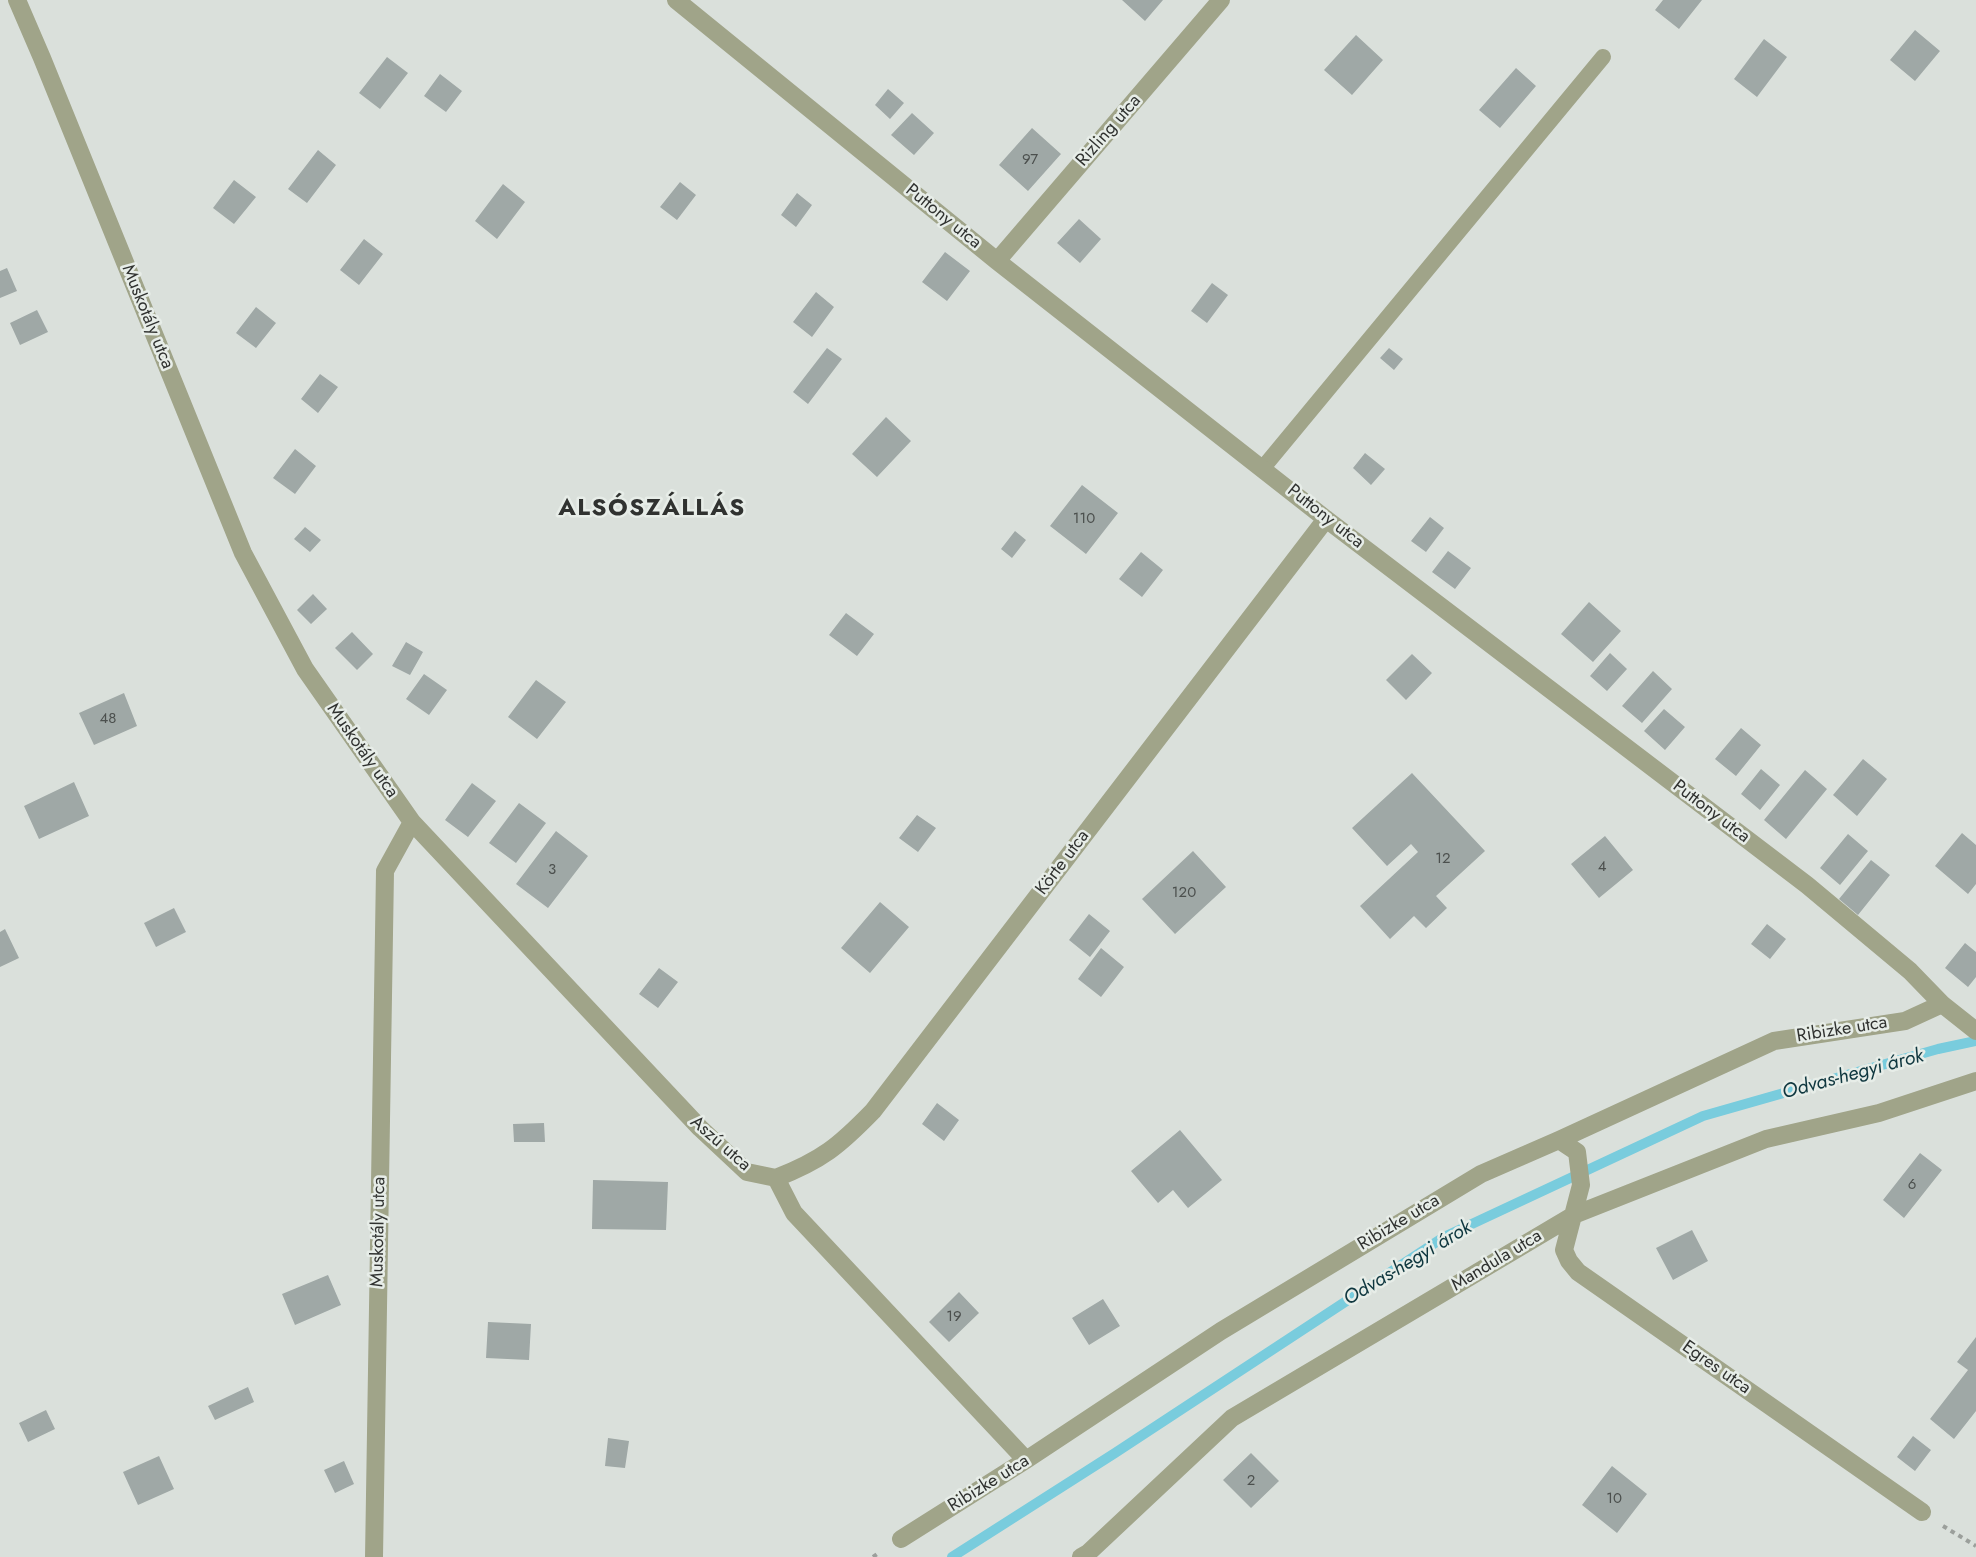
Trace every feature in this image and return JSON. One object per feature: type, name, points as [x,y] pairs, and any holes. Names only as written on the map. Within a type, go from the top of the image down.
[{"type":"street","name":"Muskotály utca","points":[[17,0],[243,553],[305,669],[412,822],[385,872],[374,1557]]},
{"type":"street","name":"Puttony utca","points":[[676,0],[997,261],[1262,469],[1807,885],[1910,971],[1942,1004],[1976,1031]]},
{"type":"street","name":"Rizling utca","points":[[997,261],[1221,0]]},
{"type":"street","name":"Körte utca","points":[[776,1178],[818,1160],[841,1144],[873,1111],[1326,519]]},
{"type":"street","name":"Aszú utca","points":[[412,822],[699,1128],[747,1172],[776,1178]]},
{"type":"street","name":"Ribizke utca","points":[[901,1539],[1026,1460],[1221,1331],[1471,1180],[1774,1041],[1905,1021],[1942,1004]]},
{"type":"street","name":"Mandula utca","points":[[1081,1557],[1232,1418],[1574,1215],[1766,1139],[1879,1113],[1976,1081]]},
{"type":"street","name":"Egres utca","points":[[1559,1140],[1577,1152],[1581,1185],[1564,1250],[1578,1272],[1922,1512]]},
{"type":"street","points":[[776,1178],[794,1213],[1026,1460]]},
{"type":"lane","points":[[1262,469],[1603,57]]},
{"type":"path","points":[[1922,1512],[1976,1546]]},
{"type":"building","points":[[1122,0],[1163,0],[1145,21]]},
{"type":"building","points":[[1663,0],[1702,0],[1679,29],[1655,10]]},
{"type":"building","points":[[1915,30],[1940,51],[1915,81],[1890,60]]},
{"type":"building","points":[[1356,35],[1383,60],[1352,95],[1324,70]]},
{"type":"building","points":[[1764,39],[1787,57],[1757,97],[1734,79]]},
{"type":"building","points":[[387,57],[408,73],[380,109],[359,93]]},
{"type":"building","points":[[1516,68],[1536,86],[1500,128],[1479,110]]},
{"type":"building","points":[[440,74],[462,91],[446,112],[424,96]]},
{"type":"building","points":[[888,89],[904,103],[890,119],[875,105]]},
{"type":"building","points":[[912,113],[934,133],[914,155],[891,135]]},
{"type":"building","points":[[1032,128],[1061,154],[1028,191],[999,165]]},
{"type":"building","points":[[318,150],[336,165],[307,203],[288,189]]},
{"type":"building","points":[[234,180],[256,197],[234,224],[213,208]]},
{"type":"building","points":[[680,182],[696,195],[677,220],[660,207]]},
{"type":"building","points":[[503,184],[525,202],[497,239],[475,221]]},
{"type":"building","points":[[797,193],[812,205],[796,227],[781,215]]},
{"type":"building","points":[[1079,219],[1101,239],[1080,263],[1057,243]]},
{"type":"building","points":[[364,239],[383,254],[359,285],[340,270]]},
{"type":"building","points":[[945,252],[970,271],[947,301],[922,282]]},
{"type":"building","points":[[7,268],[17,291],[0,298],[0,271]]},
{"type":"building","points":[[1212,283],[1228,295],[1207,323],[1191,311]]},
{"type":"building","points":[[816,292],[834,307],[812,337],[793,322]]},
{"type":"building","points":[[256,307],[276,323],[256,348],[236,333]]},
{"type":"building","points":[[37,310],[48,332],[20,345],[10,323]]},
{"type":"building","points":[[827,348],[842,359],[808,404],[793,392]]},
{"type":"building","points":[[1389,348],[1403,359],[1394,370],[1380,358]]},
{"type":"building","points":[[320,374],[338,387],[318,413],[301,399]]},
{"type":"building","points":[[886,417],[911,441],[877,477],[852,454]]},
{"type":"building","points":[[295,449],[316,466],[295,494],[273,478]]},
{"type":"building","points":[[1365,453],[1385,469],[1371,485],[1353,468]]},
{"type":"building","points":[[1082,485],[1118,513],[1086,554],[1050,526]]},
{"type":"building","points":[[1430,517],[1444,528],[1426,552],[1411,541]]},
{"type":"building","points":[[305,527],[321,540],[310,552],[294,539]]},
{"type":"building","points":[[1015,531],[1026,540],[1012,558],[1001,549]]},
{"type":"building","points":[[1448,551],[1471,568],[1455,589],[1432,572]]},
{"type":"building","points":[[1141,552],[1163,570],[1142,597],[1119,579]]},
{"type":"building","points":[[313,594],[327,609],[311,624],[297,610]]},
{"type":"building","points":[[1589,602],[1621,631],[1593,662],[1561,634]]},
{"type":"building","points":[[846,613],[874,634],[857,656],[829,635]]},
{"type":"building","points":[[352,632],[373,654],[357,670],[335,648]]},
{"type":"building","points":[[406,642],[423,652],[410,675],[392,666]]},
{"type":"building","points":[[1610,653],[1627,669],[1607,691],[1590,676]]},
{"type":"building","points":[[1412,654],[1432,673],[1406,700],[1386,680]]},
{"type":"building","points":[[1653,671],[1672,689],[1642,723],[1622,706]]},
{"type":"building","points":[[424,674],[447,690],[429,715],[406,699]]},
{"type":"building","points":[[536,680],[566,702],[537,739],[508,717]]},
{"type":"building","points":[[124,693],[137,726],[94,745],[79,713]]},
{"type":"building","points":[[1664,709],[1685,727],[1665,750],[1644,731]]},
{"type":"building","points":[[1741,728],[1761,745],[1736,776],[1715,759]]},
{"type":"building","points":[[1863,759],[1887,779],[1857,816],[1833,795]]},
{"type":"building","points":[[1761,769],[1780,785],[1760,810],[1741,794]]},
{"type":"building","points":[[1805,770],[1827,789],[1786,839],[1764,820]]},
{"type":"building","points":[[1412,773],[1485,851],[1436,896],[1447,908],[1426,928],[1414,916],[1390,939],[1360,906],[1418,852],[1411,844],[1387,866],[1352,828]]},
{"type":"building","points":[[74,782],[89,816],[39,839],[24,806]]},
{"type":"building","points":[[472,783],[496,801],[468,837],[445,820]]},
{"type":"building","points":[[519,803],[546,823],[516,863],[489,843]]},
{"type":"building","points":[[917,815],[936,828],[918,852],[899,838]]},
{"type":"building","points":[[556,831],[588,856],[548,908],[516,884]]},
{"type":"building","points":[[1962,833],[1976,845],[1976,884],[1968,894],[1935,866]]},
{"type":"building","points":[[1848,834],[1868,851],[1840,885],[1820,868]]},
{"type":"building","points":[[1605,836],[1633,870],[1599,898],[1571,864]]},
{"type":"building","points":[[1193,851],[1226,887],[1175,934],[1142,899]]},
{"type":"building","points":[[1871,860],[1890,875],[1858,915],[1839,899]]},
{"type":"building","points":[[880,902],[909,927],[870,973],[841,948]]},
{"type":"building","points":[[174,908],[186,932],[156,947],[144,923]]},
{"type":"building","points":[[1089,914],[1110,931],[1090,957],[1069,940]]},
{"type":"building","points":[[1767,924],[1786,939],[1770,959],[1751,944]]},
{"type":"building","points":[[5,929],[19,958],[0,967],[0,932]]},
{"type":"building","points":[[1965,943],[1976,952],[1976,977],[1968,987],[1945,968]]},
{"type":"building","points":[[1101,948],[1124,967],[1101,997],[1078,979]]},
{"type":"building","points":[[659,968],[678,982],[658,1008],[639,994]]},
{"type":"building","points":[[937,1103],[959,1120],[944,1141],[922,1124]]},
{"type":"building","points":[[544,1123],[545,1142],[514,1142],[513,1124]]},
{"type":"building","points":[[1180,1130],[1222,1180],[1188,1208],[1173,1190],[1158,1203],[1131,1171]]},
{"type":"building","points":[[1920,1153],[1942,1170],[1904,1218],[1883,1200]]},
{"type":"building","points":[[593,1180],[668,1182],[666,1230],[592,1229]]},
{"type":"building","points":[[1692,1230],[1708,1261],[1673,1280],[1656,1248]]},
{"type":"building","points":[[328,1275],[341,1305],[295,1325],[282,1294]]},
{"type":"building","points":[[959,1292],[979,1313],[949,1342],[929,1322]]},
{"type":"building","points":[[1103,1299],[1120,1326],[1089,1345],[1072,1318]]},
{"type":"building","points":[[488,1322],[531,1324],[529,1360],[486,1358]]},
{"type":"building","points":[[1976,1337],[1976,1411],[1954,1439],[1930,1419],[1968,1370],[1957,1362]]},
{"type":"building","points":[[248,1387],[254,1402],[215,1420],[208,1406]]},
{"type":"building","points":[[46,1410],[55,1429],[28,1442],[19,1423]]},
{"type":"building","points":[[1913,1436],[1931,1450],[1915,1471],[1897,1457]]},
{"type":"building","points":[[608,1438],[629,1441],[625,1468],[605,1466]]},
{"type":"building","points":[[1251,1453],[1279,1481],[1251,1508],[1223,1480]]},
{"type":"building","points":[[159,1456],[174,1489],[138,1505],[123,1472]]},
{"type":"building","points":[[344,1461],[354,1484],[335,1493],[324,1470]]},
{"type":"building","points":[[1612,1466],[1647,1494],[1617,1533],[1582,1505]]},
{"type":"waterway","name":"Odvas-hegyi árok","points":[[952,1557],[1444,1237],[1703,1116],[1938,1049],[1976,1041]]},
{"type":"district","name":"ALSÓSZÁLLÁS","points":[[652,509]]}]
